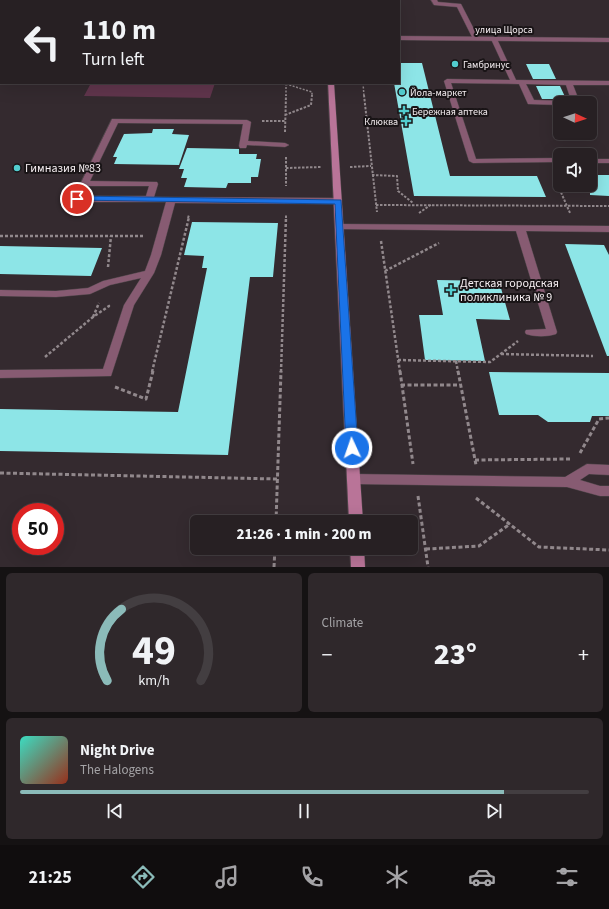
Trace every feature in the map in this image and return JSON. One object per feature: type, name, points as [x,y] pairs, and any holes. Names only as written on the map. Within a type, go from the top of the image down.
[{"type":"main road","points":[[331,84],[356,515]]},
{"type":"main road","points":[[357,555],[358,567]]},
{"type":"street","points":[[434,0],[436,4],[459,5],[476,39]]},
{"type":"street","name":"улица Щорса","points":[[400,38],[609,40]]},
{"type":"street","points":[[494,39],[531,102],[553,103]]},
{"type":"street","points":[[553,160],[473,161],[447,81],[609,83]]},
{"type":"street","points":[[569,82],[574,96]]},
{"type":"street","points":[[285,145],[244,145],[247,122],[115,121],[77,199],[338,202]]},
{"type":"street","points":[[597,161],[609,161]]},
{"type":"street","points":[[85,183],[154,184],[149,199]]},
{"type":"street","points":[[0,374],[107,373],[129,305],[149,273],[162,236],[171,200]]},
{"type":"street","points":[[340,227],[609,229]]},
{"type":"street","points":[[520,228],[552,332],[530,332]]},
{"type":"street","points":[[0,293],[56,294],[90,291],[107,283],[149,273]]},
{"type":"street","points":[[567,482],[587,469],[609,470]]},
{"type":"street","points":[[354,479],[453,479],[567,482],[600,491],[609,491]]},
{"type":"path","points":[[276,515],[286,201],[285,115],[286,84],[312,92],[311,105],[285,115]]},
{"type":"path","points":[[362,84],[372,175],[385,271],[428,567]]},
{"type":"path","points":[[247,122],[285,121]]},
{"type":"path","points":[[548,160],[566,206]]},
{"type":"path","points":[[372,175],[397,176],[398,191],[414,204]]},
{"type":"path","points":[[376,205],[609,206]]},
{"type":"path","points":[[0,236],[162,236]]},
{"type":"path","points":[[385,271],[440,242]]},
{"type":"path","points":[[24,374],[93,317],[109,306],[129,305]]},
{"type":"path","points":[[398,360],[490,362],[530,332]]},
{"type":"path","points":[[500,354],[593,356]]},
{"type":"path","points":[[456,362],[478,480]]},
{"type":"path","points":[[402,385],[460,385]]},
{"type":"path","points":[[475,460],[577,458],[599,419],[609,418]]},
{"type":"path","points":[[0,472],[277,478]]},
{"type":"path","points":[[453,479],[539,547],[609,550]]},
{"type":"path","points":[[426,549],[479,546],[510,524]]},
{"type":"path","points":[[274,567],[275,555]]},
{"type":"shaded area","points":[[90,84],[215,84],[210,98],[84,96]]},
{"type":"building","points":[[400,63],[422,63],[450,176],[537,176],[546,197],[414,196],[394,84],[400,84]]},
{"type":"building","points":[[526,64],[549,64],[556,79],[533,79]]},
{"type":"building","points":[[536,86],[560,86],[565,96],[553,96],[553,99],[542,99]]},
{"type":"building","points":[[153,129],[174,129],[172,134],[189,135],[179,165],[114,164],[117,157],[113,157],[124,134],[152,133]]},
{"type":"building","points":[[187,148],[239,149],[239,154],[257,154],[256,159],[261,159],[258,177],[251,177],[251,183],[228,183],[226,188],[184,187],[187,178],[181,178],[184,169],[179,169]]},
{"type":"building","points":[[597,175],[609,175],[609,196],[590,195],[590,192],[597,192]]},
{"type":"building","points":[[192,222],[278,223],[273,277],[250,277],[228,455],[0,451],[0,409],[178,412],[207,268],[202,268],[204,256],[184,255]]},
{"type":"building","points":[[565,244],[604,245],[609,255],[609,356],[607,356]]},
{"type":"building","points":[[0,246],[102,248],[91,276],[0,274]]},
{"type":"building","points":[[437,280],[499,281],[510,320],[476,319],[485,361],[425,360],[419,315],[443,315]]},
{"type":"building","points":[[489,372],[609,373],[609,416],[592,416],[590,422],[548,422],[538,415],[499,415]]},
{"type":"place","name":"Гамбринус","points":[[455,64]]},
{"type":"place","name":"Йола-маркет","points":[[402,92]]},
{"type":"place","name":"Бережная аптека","points":[[404,111]]},
{"type":"place","name":"Клюква","points":[[406,121]]},
{"type":"place","name":"Гимназия №83","points":[[17,168]]},
{"type":"place","name":"Детская городская поликлиника № 9","points":[[451,290]]},
{"type":"route","points":[[77,199],[338,202],[352,448]]}]
